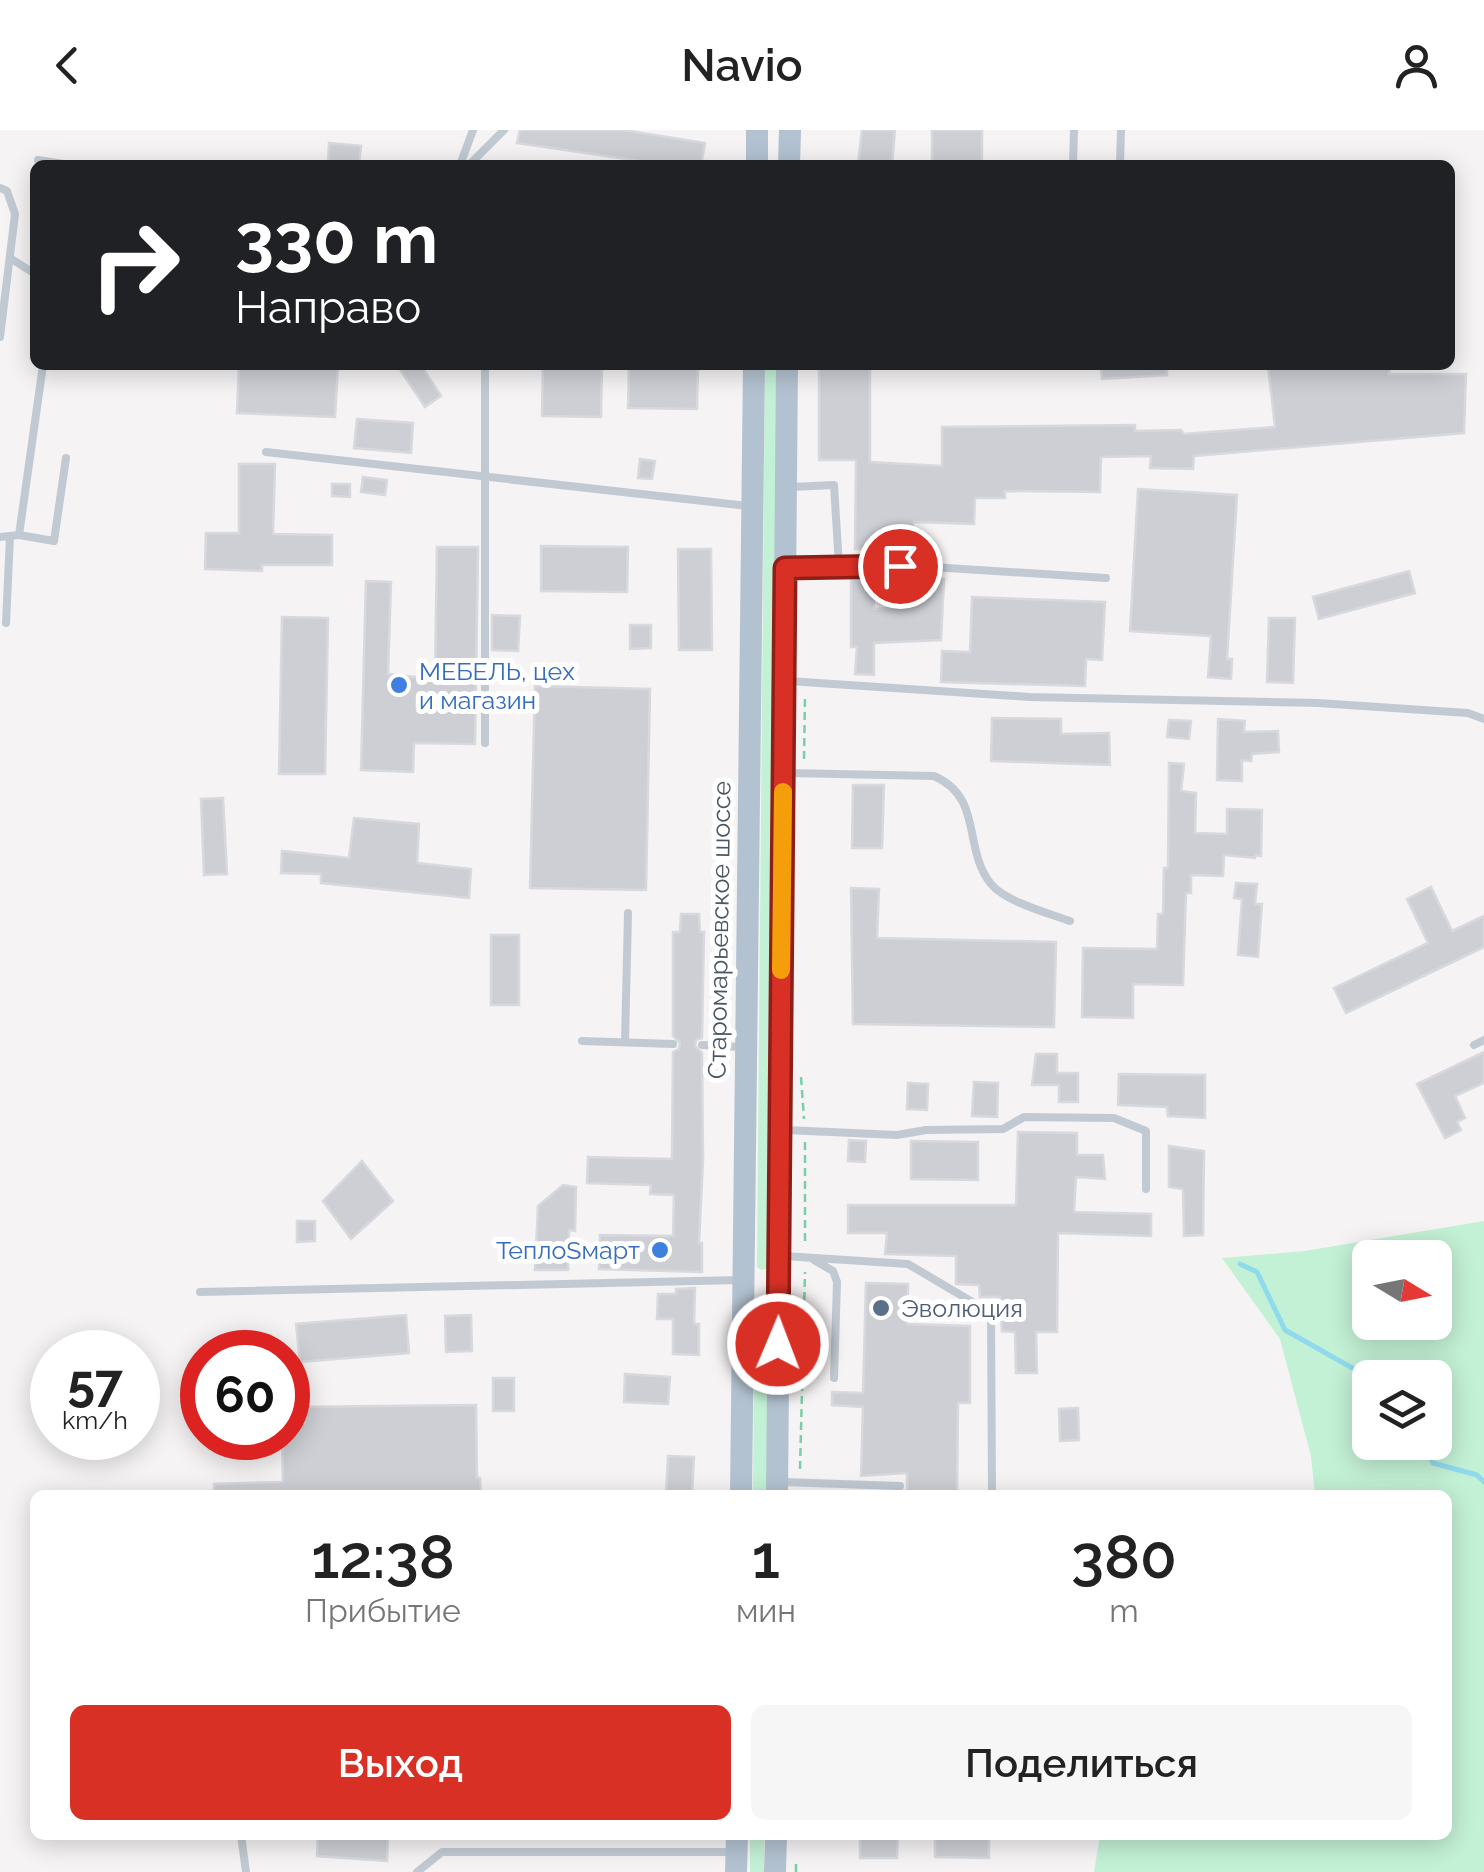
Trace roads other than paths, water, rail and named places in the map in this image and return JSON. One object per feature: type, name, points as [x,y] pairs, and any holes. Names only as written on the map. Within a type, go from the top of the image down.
[{"type":"main road","points":[[757,160],[758,130]]},
{"type":"main road","points":[[790,130],[790,160]]},
{"type":"main road","name":"Старомарьевское шоссе","points":[[742,1490],[754,370]]},
{"type":"main road","points":[[785,1487],[778,1309],[780,1130],[795,681],[785,568],[787,370]]},
{"type":"main road","points":[[744,1310],[778,1309]]},
{"type":"main road","points":[[775,1872],[776,1840]]},
{"type":"lane","points":[[462,160],[473,130]]},
{"type":"lane","points":[[474,160],[504,130]]},
{"type":"lane","points":[[1073,160],[1074,130]]},
{"type":"lane","points":[[1120,160],[1121,130]]},
{"type":"lane","points":[[0,188],[7,191],[15,214],[0,337]]},
{"type":"lane","points":[[10,258],[30,271]]},
{"type":"lane","points":[[6,623],[10,536],[42,370]]},
{"type":"lane","points":[[485,370],[486,742]]},
{"type":"lane","points":[[266,452],[752,506]]},
{"type":"lane","points":[[10,536],[54,542],[66,458]]},
{"type":"lane","points":[[786,487],[834,485],[839,566]]},
{"type":"lane","points":[[785,568],[900,566],[1106,578]]},
{"type":"lane","points":[[795,681],[1030,696],[1336,704],[1468,713],[1484,719]]},
{"type":"lane","points":[[794,773],[934,776],[950,784],[968,810],[974,848],[992,884],[1025,904],[1070,921]]},
{"type":"lane","points":[[624,1042],[628,912]]},
{"type":"lane","points":[[1474,1045],[1484,1040]]},
{"type":"lane","points":[[582,1041],[672,1044]]},
{"type":"lane","points":[[702,1046],[745,1047]]},
{"type":"lane","points":[[780,1130],[897,1135],[926,1130],[1003,1129],[1024,1117],[1114,1118],[1146,1131],[1146,1190]]},
{"type":"lane","points":[[780,1256],[908,1264],[991,1313],[992,1490]]},
{"type":"lane","points":[[805,1256],[833,1271],[837,1282],[834,1378]]},
{"type":"lane","points":[[200,1292],[744,1280]]},
{"type":"lane","points":[[819,1490],[820,1484]]},
{"type":"lane","points":[[785,1487],[900,1486]]},
{"type":"lane","points":[[242,1840],[246,1872]]},
{"type":"lane","points":[[417,1872],[442,1852],[736,1853]]},
{"type":"waterway","points":[[1240,1264],[1257,1272],[1285,1330],[1352,1368]]},
{"type":"waterway","points":[[1432,1460],[1477,1475],[1484,1482]]},
{"type":"place","name":"МЕБЕЛЬ, цех и магазин","points":[[399,685]]},
{"type":"place","name":"ТеплоSмарт","points":[[660,1250]]},
{"type":"place","name":"Эволюция","points":[[881,1308]]}]
